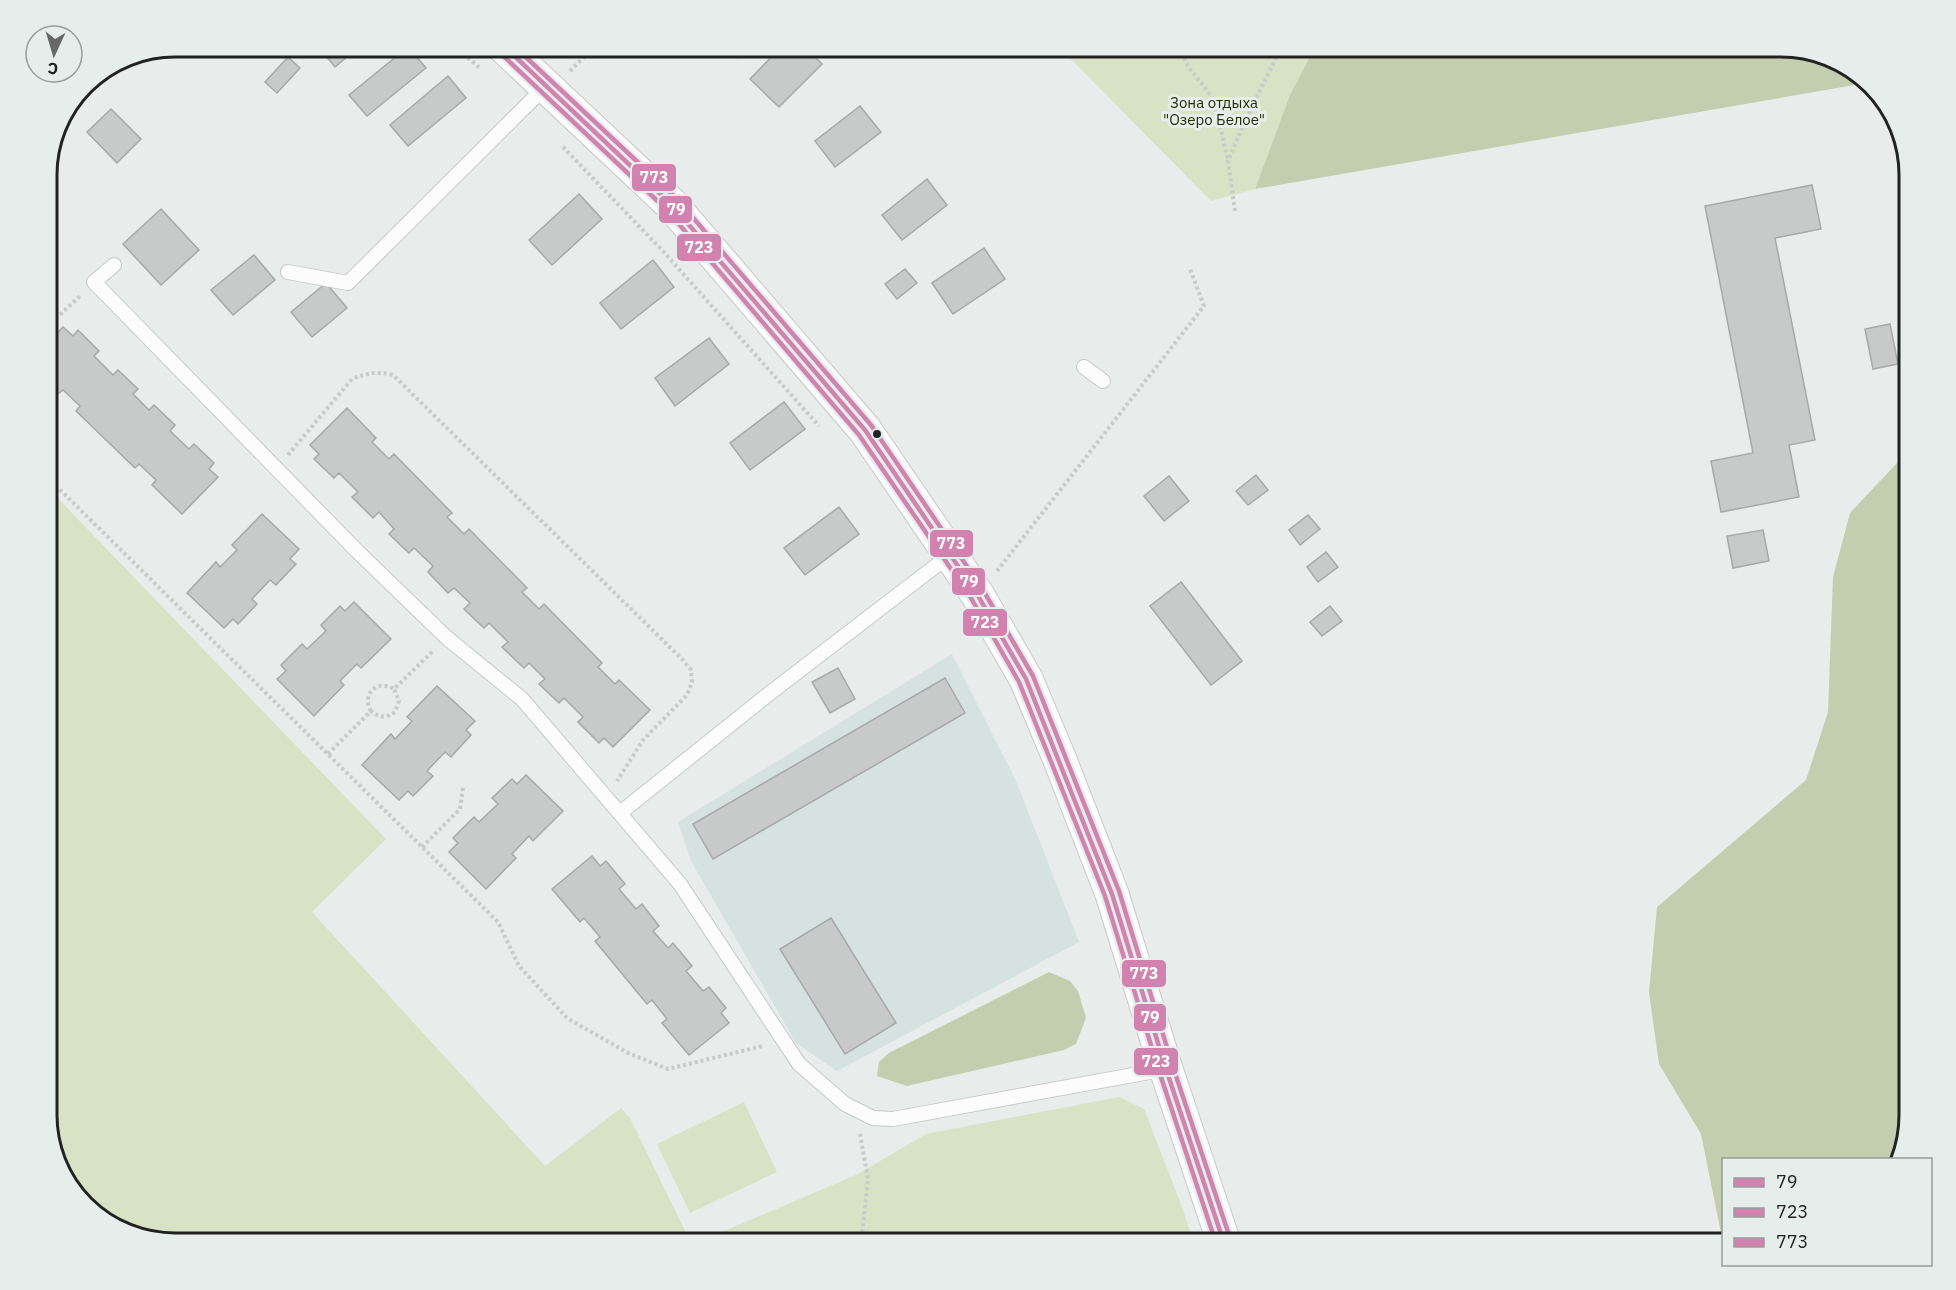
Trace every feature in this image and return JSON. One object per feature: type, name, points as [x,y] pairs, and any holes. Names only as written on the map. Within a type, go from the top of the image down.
[{"type":"street","points":[[515,57],[679,213],[865,430],[977,594],[1026,679],[1112,894],[1166,1069],[1220,1233]]},
{"type":"lane","points":[[288,272],[348,284],[546,86]]},
{"type":"lane","points":[[114,265],[94,282],[276,469],[447,638],[522,699],[680,884],[799,1064],[845,1104],[873,1118],[893,1119],[1166,1069]]},
{"type":"lane","points":[[1084,367],[1103,381]]},
{"type":"lane","points":[[620,813],[770,693],[950,555]]},
{"type":"path","points":[[467,57],[489,75]]},
{"type":"path","points":[[1182,57],[1193,75],[1211,96],[1228,161],[1235,211]]},
{"type":"path","points":[[1228,161],[1277,57]]},
{"type":"path","points":[[556,140],[661,249],[826,434]]},
{"type":"path","points":[[991,578],[1204,306],[1190,269]]},
{"type":"path","points":[[57,317],[94,282]]},
{"type":"path","points":[[276,469],[352,379],[365,374],[381,372],[393,375],[674,652],[691,670],[692,682],[687,694],[643,740],[607,797]]},
{"type":"path","points":[[57,487],[498,922],[519,966],[567,1018],[618,1048],[668,1070],[785,1041]]},
{"type":"path","points":[[394,689],[447,638]]},
{"type":"path","points":[[388,685],[394,689],[399,701],[395,712],[385,717],[375,715],[371,711],[368,705],[370,692],[375,687],[388,685]]},
{"type":"path","points":[[327,754],[371,711]]},
{"type":"path","points":[[422,847],[460,809],[463,788]]},
{"type":"path","points":[[855,1109],[868,1179],[862,1233]]},
{"type":"shaded area","points":[[952,654],[1016,781],[1079,942],[837,1071],[796,1043],[691,861],[678,822]]},
{"type":"green space","name":"Зона отдыха \"Озеро Белое\"","points":[[1069,57],[1310,57],[1290,95],[1255,189],[1211,201]]},
{"type":"green space","points":[[1310,57],[1789,57],[1819,63],[1857,85],[1255,189],[1290,95]]},
{"type":"green space","points":[[1899,461],[1899,1115],[1897,1138],[1891,1158],[1722,1158],[1721,1233],[1701,1134],[1659,1064],[1649,992],[1657,907],[1806,780],[1828,712],[1833,577],[1850,513]]},
{"type":"green space","points":[[57,497],[386,839],[312,912],[545,1166],[621,1108],[630,1118],[686,1233],[167,1233],[137,1227],[123,1221],[91,1199],[81,1187],[66,1160],[57,1123]]},
{"type":"green space","points":[[1049,972],[1070,981],[1078,991],[1086,1018],[1076,1044],[1064,1050],[907,1086],[877,1076],[879,1062],[889,1053]]},
{"type":"green space","points":[[1119,1097],[1144,1109],[1191,1233],[720,1233],[856,1175],[926,1134]]},
{"type":"green space","points":[[744,1102],[777,1172],[690,1213],[657,1144]]},
{"type":"building","points":[[288,57],[300,68],[277,93],[265,82]]},
{"type":"building","points":[[327,57],[347,57],[335,67]]},
{"type":"building","points":[[396,57],[417,57],[426,68],[367,116],[349,95]]},
{"type":"building","points":[[771,57],[815,57],[822,64],[779,107],[750,79]]},
{"type":"building","points":[[448,76],[466,98],[408,146],[390,125]]},
{"type":"building","points":[[860,106],[881,132],[835,167],[815,141]]},
{"type":"building","points":[[111,109],[141,139],[117,163],[87,132]]},
{"type":"building","points":[[927,179],[947,205],[902,240],[882,215]]},
{"type":"building","points":[[1812,185],[1821,229],[1775,238],[1815,440],[1789,445],[1799,497],[1721,512],[1711,461],[1753,453],[1705,206]]},
{"type":"building","points":[[579,194],[602,219],[552,265],[529,240]]},
{"type":"building","points":[[161,209],[199,250],[161,285],[123,244]]},
{"type":"building","points":[[984,248],[1005,279],[953,314],[932,283]]},
{"type":"building","points":[[254,255],[275,280],[233,315],[211,290]]},
{"type":"building","points":[[653,260],[674,287],[621,329],[600,303]]},
{"type":"building","points":[[905,269],[917,283],[897,299],[885,284]]},
{"type":"building","points":[[326,283],[347,308],[312,337],[291,312]]},
{"type":"building","points":[[1890,324],[1898,364],[1873,369],[1865,329]]},
{"type":"building","points":[[63,327],[73,336],[78,330],[99,351],[94,356],[113,375],[118,370],[138,389],[133,394],[149,410],[154,405],[175,425],[170,431],[189,449],[194,444],[214,463],[209,469],[218,477],[182,514],[152,485],[156,480],[139,464],[135,468],[76,411],[80,406],[63,390],[57,393],[57,333]]},
{"type":"building","points":[[709,338],[729,364],[675,406],[655,378]]},
{"type":"building","points":[[784,402],[805,429],[750,470],[730,443]]},
{"type":"building","points":[[347,408],[376,438],[372,442],[389,459],[394,454],[452,513],[447,517],[464,534],[469,529],[527,588],[522,592],[539,609],[544,604],[602,663],[598,667],[615,684],[619,680],[650,710],[613,747],[604,738],[599,743],[578,722],[583,717],[564,698],[559,703],[539,684],[545,679],[529,663],[524,668],[502,647],[508,642],[489,623],[484,628],[464,609],[470,603],[454,588],[448,593],[428,572],[433,566],[414,548],[409,553],[389,534],[394,529],[379,512],[373,518],[352,497],[358,492],[339,473],[334,478],[314,459],[319,454],[310,445]]},
{"type":"building","points":[[1256,475],[1268,490],[1248,505],[1236,491]]},
{"type":"building","points":[[1169,476],[1189,501],[1164,521],[1144,496]]},
{"type":"building","points":[[839,507],[859,534],[805,575],[784,548]]},
{"type":"building","points":[[262,514],[299,549],[290,559],[296,564],[276,585],[270,580],[252,599],[257,604],[238,624],[233,619],[224,628],[187,593],[216,562],[220,567],[237,550],[232,545]]},
{"type":"building","points":[[1308,515],[1320,529],[1300,545],[1289,530]]},
{"type":"building","points":[[1763,530],[1769,561],[1733,568],[1727,536]]},
{"type":"building","points":[[1326,552],[1338,567],[1318,582],[1307,567]]},
{"type":"building","points":[[1181,582],[1242,661],[1211,685],[1150,606]]},
{"type":"building","points":[[354,602],[391,639],[361,668],[357,664],[340,681],[344,685],[314,716],[277,679],[286,671],[281,665],[302,644],[307,649],[326,631],[321,625],[340,606],[345,611]]},
{"type":"building","points":[[1330,606],[1342,621],[1322,636],[1310,622]]},
{"type":"building","points":[[838,668],[855,699],[830,713],[812,682]]},
{"type":"building","points":[[945,678],[965,713],[713,859],[693,824]]},
{"type":"building","points":[[437,686],[475,721],[466,730],[471,735],[451,757],[445,752],[427,771],[433,776],[413,796],[408,791],[399,800],[362,765],[391,734],[395,739],[412,721],[407,717]]},
{"type":"building","points":[[526,775],[563,811],[533,841],[529,836],[512,854],[516,858],[486,889],[449,852],[458,843],[453,838],[474,817],[479,822],[498,804],[492,798],[512,779],[517,784]]},
{"type":"building","points":[[592,856],[600,866],[606,861],[625,884],[619,889],[636,909],[642,904],[659,926],[653,931],[668,948],[673,943],[692,966],[686,971],[703,991],[709,987],[726,1008],[721,1013],[729,1023],[689,1055],[662,1023],[667,1019],[652,1000],[647,1004],[595,941],[600,937],[584,918],[580,922],[552,889]]},
{"type":"building","points":[[831,918],[896,1023],[845,1054],[780,949]]},
{"type":"transit line","name":"723","points":[[504,57],[666,209],[859,435],[971,598],[1019,682],[1105,896],[1159,1071],[1213,1233]]},
{"type":"transit line","name":"79","points":[[516,57],[671,204],[865,430],[977,594],[1026,679],[1112,894],[1166,1069],[1221,1233]]},
{"type":"transit line","name":"773","points":[[526,57],[677,199],[871,425],[983,590],[1033,676],[1119,891],[1173,1067],[1228,1233]]}]
